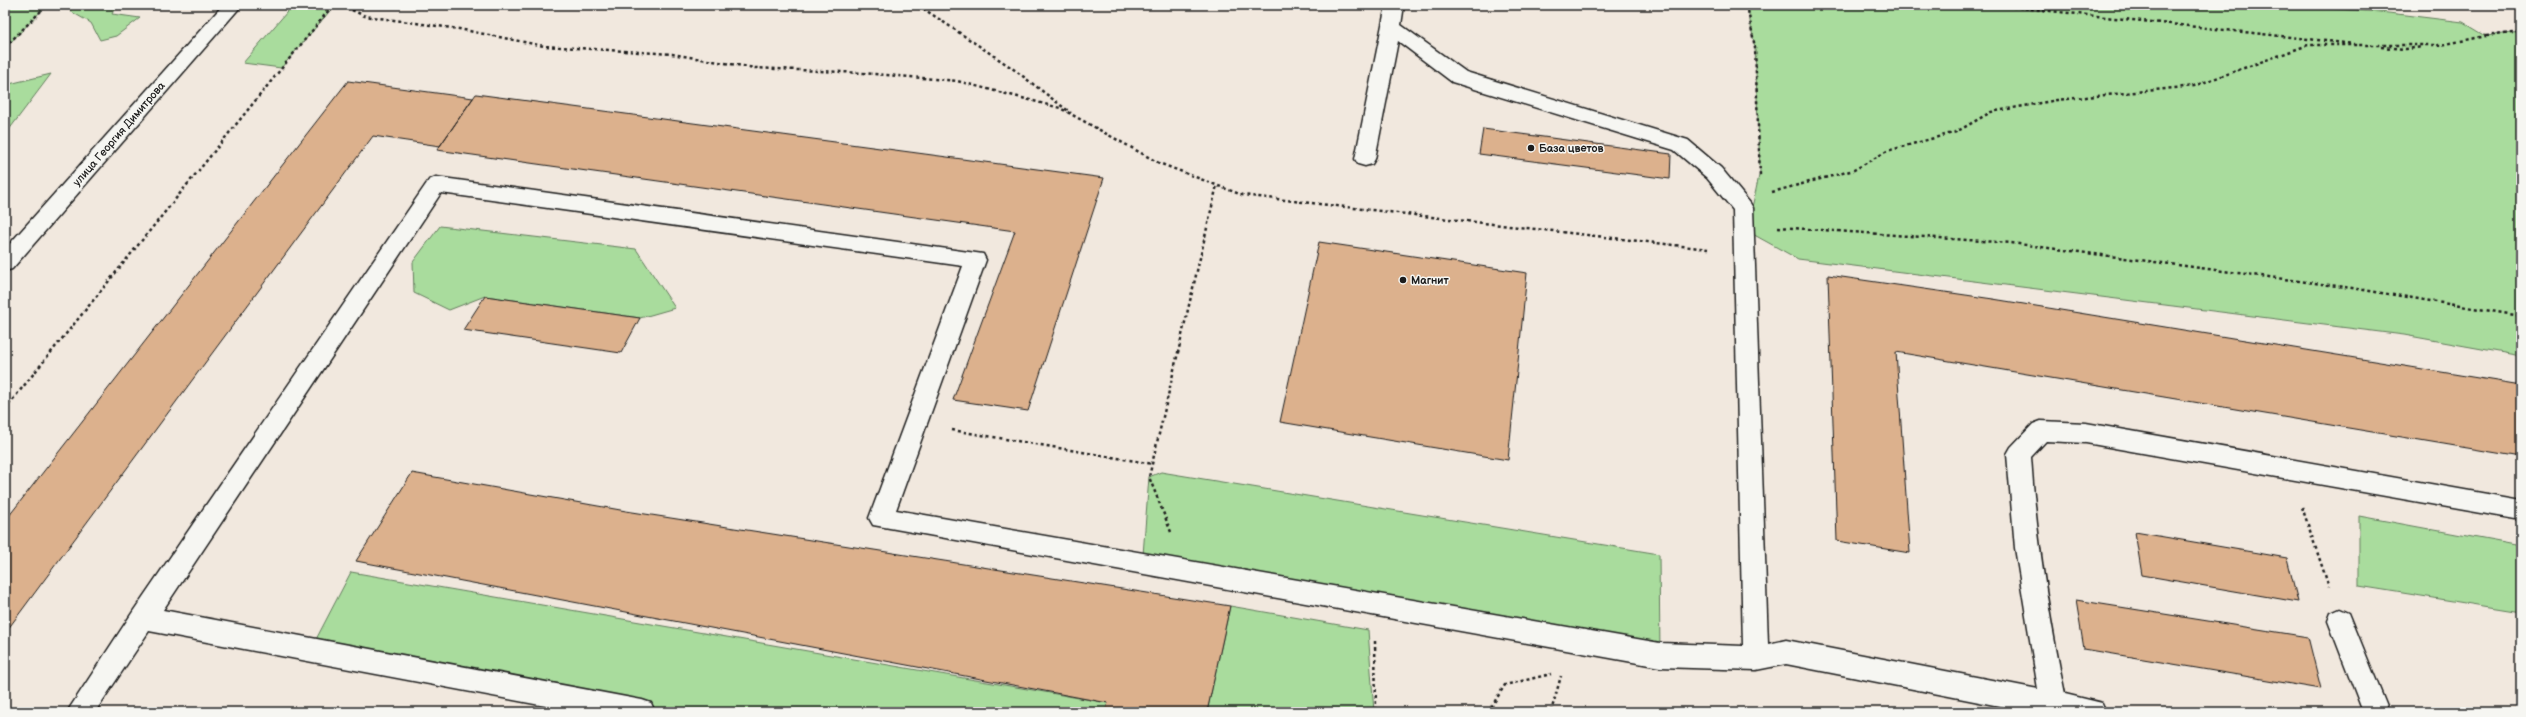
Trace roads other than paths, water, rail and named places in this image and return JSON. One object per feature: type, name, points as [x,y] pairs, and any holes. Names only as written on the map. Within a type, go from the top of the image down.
[{"type":"main road","name":"улица Георгия Димитрова","points":[[5,263],[233,5]]},
{"type":"main road","points":[[1365,159],[1392,27],[1395,5]]},
{"type":"main road","points":[[1392,27],[1459,76],[1681,145],[1714,173],[1743,208],[1756,658]]},
{"type":"main road","points":[[80,712],[436,185],[976,260],[881,518],[1660,655],[1756,658],[1786,652],[2093,712]]},
{"type":"main road","points":[[2054,704],[2032,596],[2022,500],[2020,454],[2041,431],[2086,433],[2521,510]]},
{"type":"main road","points":[[143,618],[642,712]]},
{"type":"main road","points":[[2340,621],[2376,712]]},
{"type":"place","name":"База цветов","points":[[1531,148]]},
{"type":"place","name":"Магнит","points":[[1403,280]]}]
